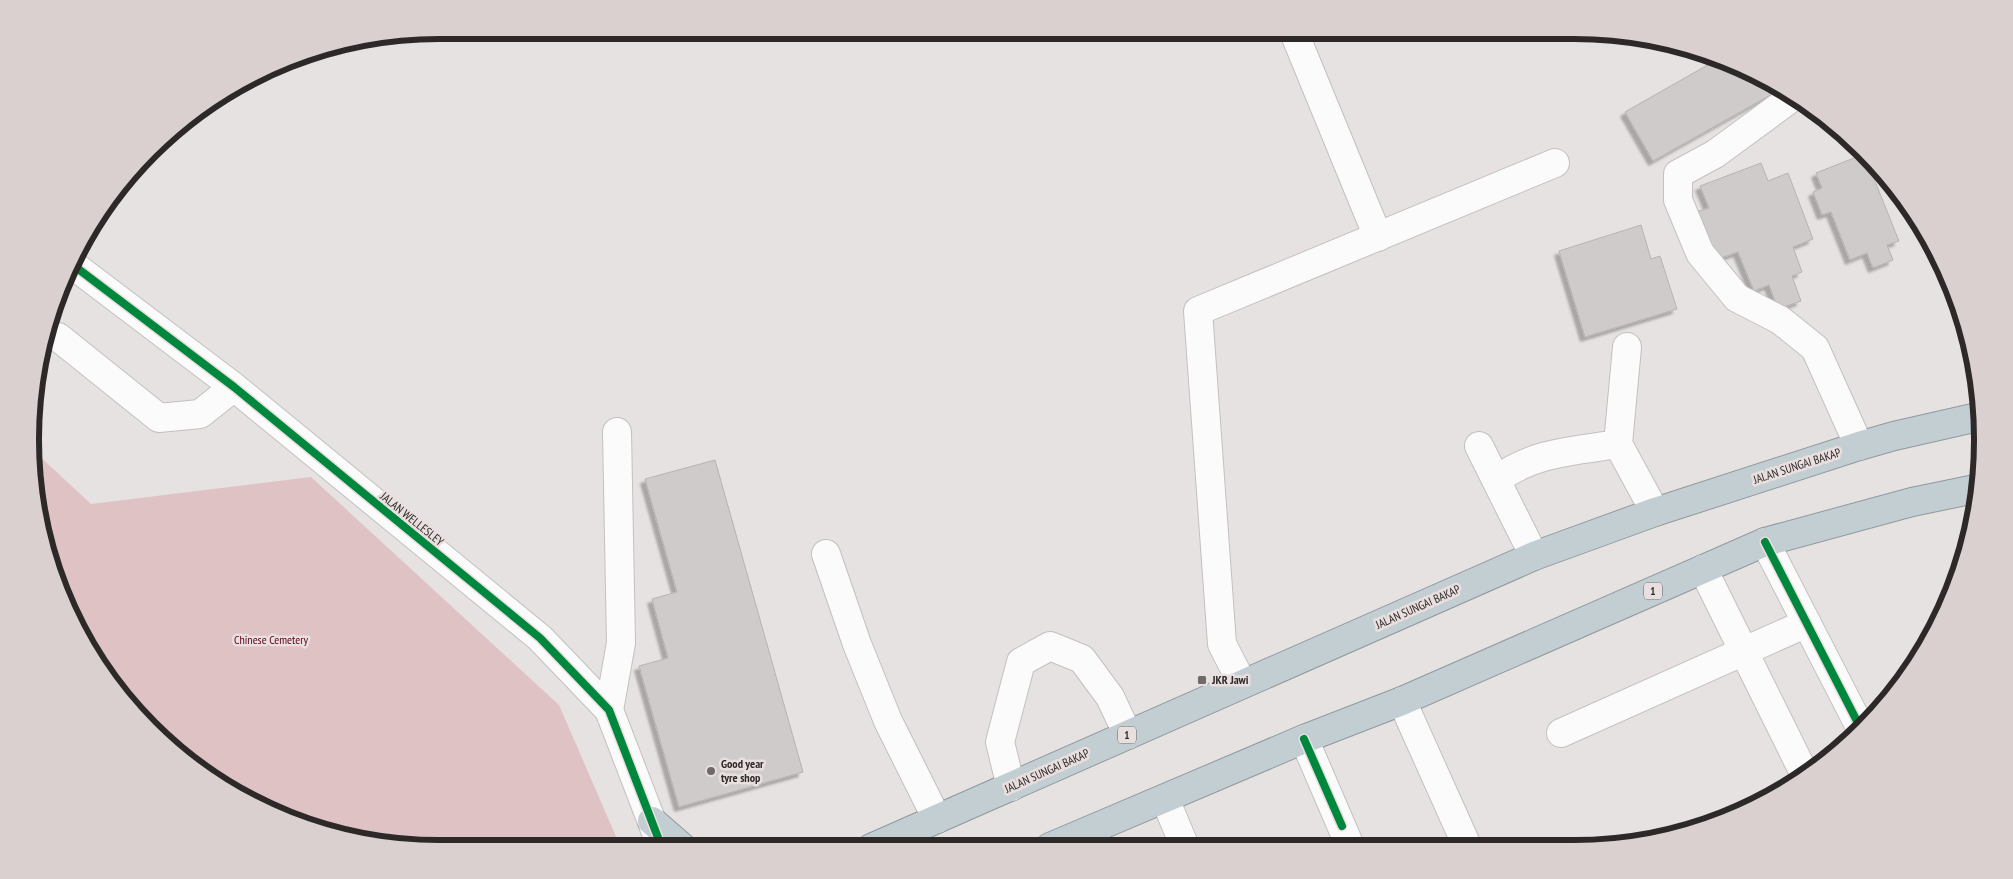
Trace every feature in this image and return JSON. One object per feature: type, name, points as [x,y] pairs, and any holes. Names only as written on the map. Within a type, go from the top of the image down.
[{"type":"highway","name":"JALAN SUNGAI BAKAP","points":[[889,840],[1534,556],[1655,512],[1859,446],[1973,416]]},
{"type":"highway","name":"1","points":[[1066,840],[1304,739],[1402,701],[1765,542],[1912,502],[1971,490]]},
{"type":"highway","points":[[1912,502],[1969,503]]},
{"type":"highway","points":[[652,822],[673,840]]},
{"type":"highway","points":[[652,822],[652,840]]},
{"type":"street","points":[[1297,39],[1378,236]]},
{"type":"street","points":[[1788,101],[1715,154],[1678,174],[1678,200],[1700,253],[1737,298],[1780,320],[1815,348],[1859,446]]},
{"type":"street","points":[[1242,683],[1222,644],[1198,311],[1555,163]]},
{"type":"street","name":"JALAN WELLESLEY","points":[[77,269],[234,388],[540,638],[609,710],[659,840]]},
{"type":"street","points":[[58,336],[160,418],[200,414],[234,388]]},
{"type":"street","points":[[1626,347],[1618,444],[1655,512]]},
{"type":"street","points":[[609,710],[621,642],[617,432]]},
{"type":"street","points":[[1496,480],[1512,468],[1551,454],[1618,444]]},
{"type":"street","points":[[1479,446],[1534,556]]},
{"type":"street","points":[[1765,542],[1858,722]]},
{"type":"street","points":[[826,554],[856,644],[888,721],[937,819]]},
{"type":"street","points":[[1703,569],[1802,769]]},
{"type":"street","points":[[1561,733],[1807,623]]},
{"type":"street","points":[[1011,787],[1000,742],[1020,662],[1050,646],[1082,659],[1110,697],[1128,735]]},
{"type":"street","points":[[1402,701],[1464,840]]},
{"type":"street","points":[[1304,739],[1346,836]]},
{"type":"street","points":[[1165,798],[1183,840]]},
{"type":"green space","name":"Chinese Cemetery","points":[[40,456],[91,504],[311,477],[559,705],[618,840],[440,840],[387,837],[336,827],[286,810],[262,799],[217,773],[175,741],[138,704],[106,662],[80,617],[60,568],[46,518]]},
{"type":"building","points":[[1711,63],[1775,93],[1653,161],[1625,112]]},
{"type":"building","points":[[1858,157],[1871,170],[1899,241],[1887,245],[1893,260],[1873,268],[1867,253],[1850,260],[1831,212],[1822,215],[1813,192],[1822,188],[1816,173]]},
{"type":"building","points":[[1761,163],[1768,181],[1788,173],[1813,239],[1793,247],[1802,272],[1792,276],[1801,301],[1778,309],[1769,285],[1754,291],[1738,252],[1715,260],[1696,212],[1709,208],[1700,186]]},
{"type":"building","points":[[1641,225],[1651,259],[1660,256],[1677,309],[1585,337],[1559,251]]},
{"type":"building","points":[[715,460],[803,772],[679,807],[639,666],[668,658],[652,599],[677,592],[645,479]]},
{"type":"cycle path","points":[[77,268],[234,387],[540,638],[609,710],[659,840]]},
{"type":"cycle path","points":[[1765,542],[1858,722]]},
{"type":"cycle path","points":[[1304,739],[1342,826]]},
{"type":"place","name":"JKR Jawi","points":[[1202,680]]},
{"type":"place","name":"Good year tyre shop","points":[[711,771]]}]
